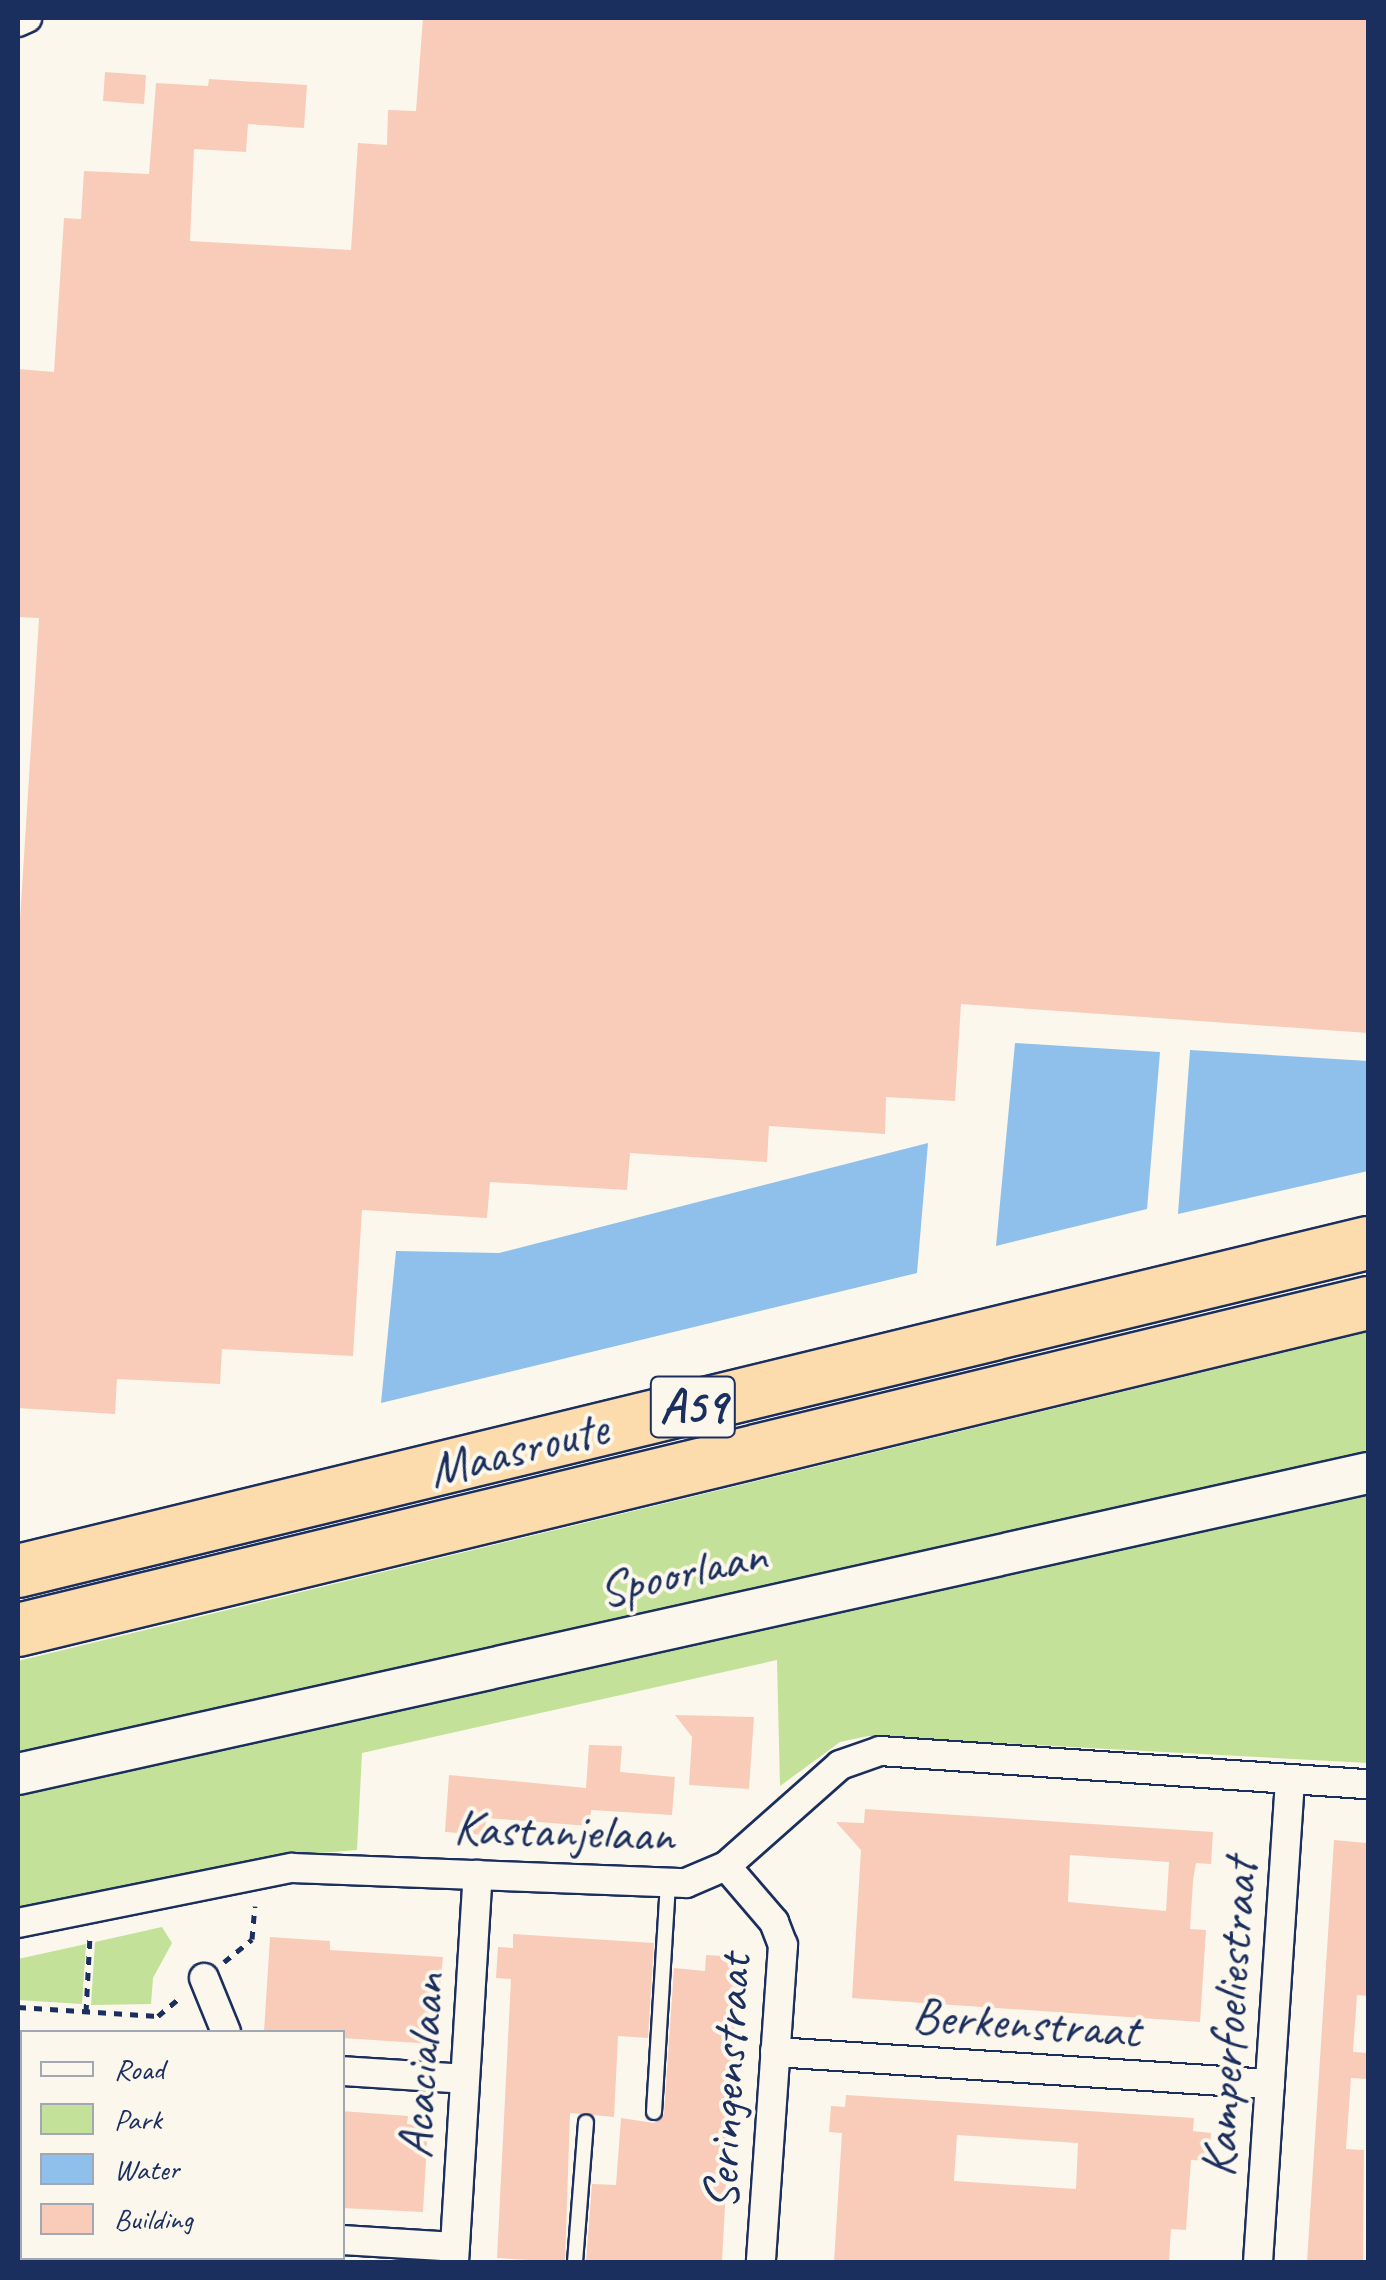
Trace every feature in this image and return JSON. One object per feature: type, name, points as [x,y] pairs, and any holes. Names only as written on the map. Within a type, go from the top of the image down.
[{"type":"highway","name":"Maasroute","points":[[18,1571],[1368,1242]]},
{"type":"highway","name":"Maasroute","points":[[18,1630],[1368,1303]]},
{"type":"main road","name":"Spoorlaan","points":[[18,1774],[1368,1473]]},
{"type":"street","points":[[18,22],[27,18]]},
{"type":"street","name":"Kastanjelaan","points":[[18,1923],[258,1873],[329,1866],[668,1886],[726,1866],[858,1754],[1368,1784]]},
{"type":"street","name":"Kamperfoeliestraat","points":[[1258,2262],[1290,1778]]},
{"type":"street","name":"Seringenstraat","points":[[726,1866],[780,1932],[761,2262]]},
{"type":"street","name":"Acacialaan","points":[[454,2254],[478,1876]]},
{"type":"street","points":[[204,1978],[225,2030]]},
{"type":"street","name":"Berkenstraat","points":[[775,2052],[1270,2084]]},
{"type":"street","points":[[345,2071],[465,2079]]},
{"type":"street","points":[[345,2240],[454,2254]]},
{"type":"lane","points":[[654,2112],[668,1886]]},
{"type":"lane","points":[[575,2262],[586,2122]]},
{"type":"path","points":[[18,2007],[158,2016],[252,1939],[258,1873]]},
{"type":"path","points":[[85,1912],[92,1943],[86,2012]]},
{"type":"green space","points":[[1368,1332],[1368,1453],[18,1756],[18,1661]]},
{"type":"green space","points":[[1368,1488],[1368,1763],[868,1736],[840,1742],[780,1786],[777,1660],[362,1753],[357,1850],[259,1858],[18,1911],[18,1789]]},
{"type":"green space","points":[[162,1927],[172,1943],[153,1978],[151,2004],[91,2005],[95,1942]]},
{"type":"green space","points":[[86,1944],[82,2004],[18,2000],[18,1959]]},
{"type":"water","points":[[1015,1043],[1160,1052],[1147,1209],[996,1246]]},
{"type":"water","points":[[1190,1050],[1368,1061],[1368,1171],[1178,1214]]},
{"type":"water","points":[[928,1143],[917,1273],[381,1403],[396,1251],[499,1253]]},
{"type":"building","points":[[423,18],[1368,18],[1368,1033],[961,1004],[955,1101],[886,1097],[885,1134],[769,1126],[767,1162],[630,1153],[627,1190],[490,1182],[487,1218],[362,1210],[353,1356],[222,1349],[220,1384],[117,1379],[115,1414],[18,1408],[18,952],[39,618],[18,617],[18,369],[54,372],[64,218],[81,219],[84,171],[149,174],[156,83],[208,86],[209,79],[307,85],[304,128],[248,124],[246,152],[194,149],[190,241],[351,250],[358,143],[387,145],[388,110],[416,111]]},
{"type":"building","points":[[105,72],[146,75],[144,104],[103,101]]},
{"type":"building","points":[[675,1715],[754,1717],[749,1789],[689,1785],[692,1737]]},
{"type":"building","points":[[589,1745],[622,1746],[620,1772],[675,1777],[672,1815],[591,1810],[590,1826],[486,1818],[485,1835],[445,1832],[449,1775],[586,1788]]},
{"type":"building","points":[[865,1809],[1213,1832],[1211,1864],[1196,1863],[1193,1881],[1190,1929],[1206,1930],[1200,2022],[852,1998],[861,1850],[836,1822],[864,1823]],"holes":[[[1070,1855],[1169,1862],[1166,1911],[1068,1902]]]},
{"type":"building","points":[[1334,1840],[1366,1843],[1368,1996],[1357,1995],[1353,2052],[1368,2053],[1367,2079],[1351,2078],[1346,2149],[1364,2150],[1363,2262],[1307,2262]]},
{"type":"building","points":[[513,1934],[654,1943],[648,2038],[618,2036],[614,2117],[570,2113],[565,2262],[497,2258],[511,1979],[496,1978],[498,1947],[513,1948]]},
{"type":"building","points":[[270,1937],[330,1941],[330,1950],[443,1957],[434,2044],[345,2038],[345,2030],[264,2030]]},
{"type":"building","points":[[706,1955],[738,1957],[722,2262],[586,2262],[592,2184],[616,2185],[621,2118],[654,2123],[664,2114],[674,1968],[705,1971]]},
{"type":"building","points":[[846,2095],[1194,2118],[1193,2131],[1211,2133],[1209,2161],[1191,2160],[1186,2230],[1171,2229],[1169,2262],[834,2262],[842,2133],[829,2132],[831,2106],[845,2107]],"holes":[[[957,2135],[1078,2143],[1076,2189],[954,2181]]]},
{"type":"building","points":[[345,2111],[408,2116],[407,2124],[428,2126],[423,2212],[345,2208]]}]
